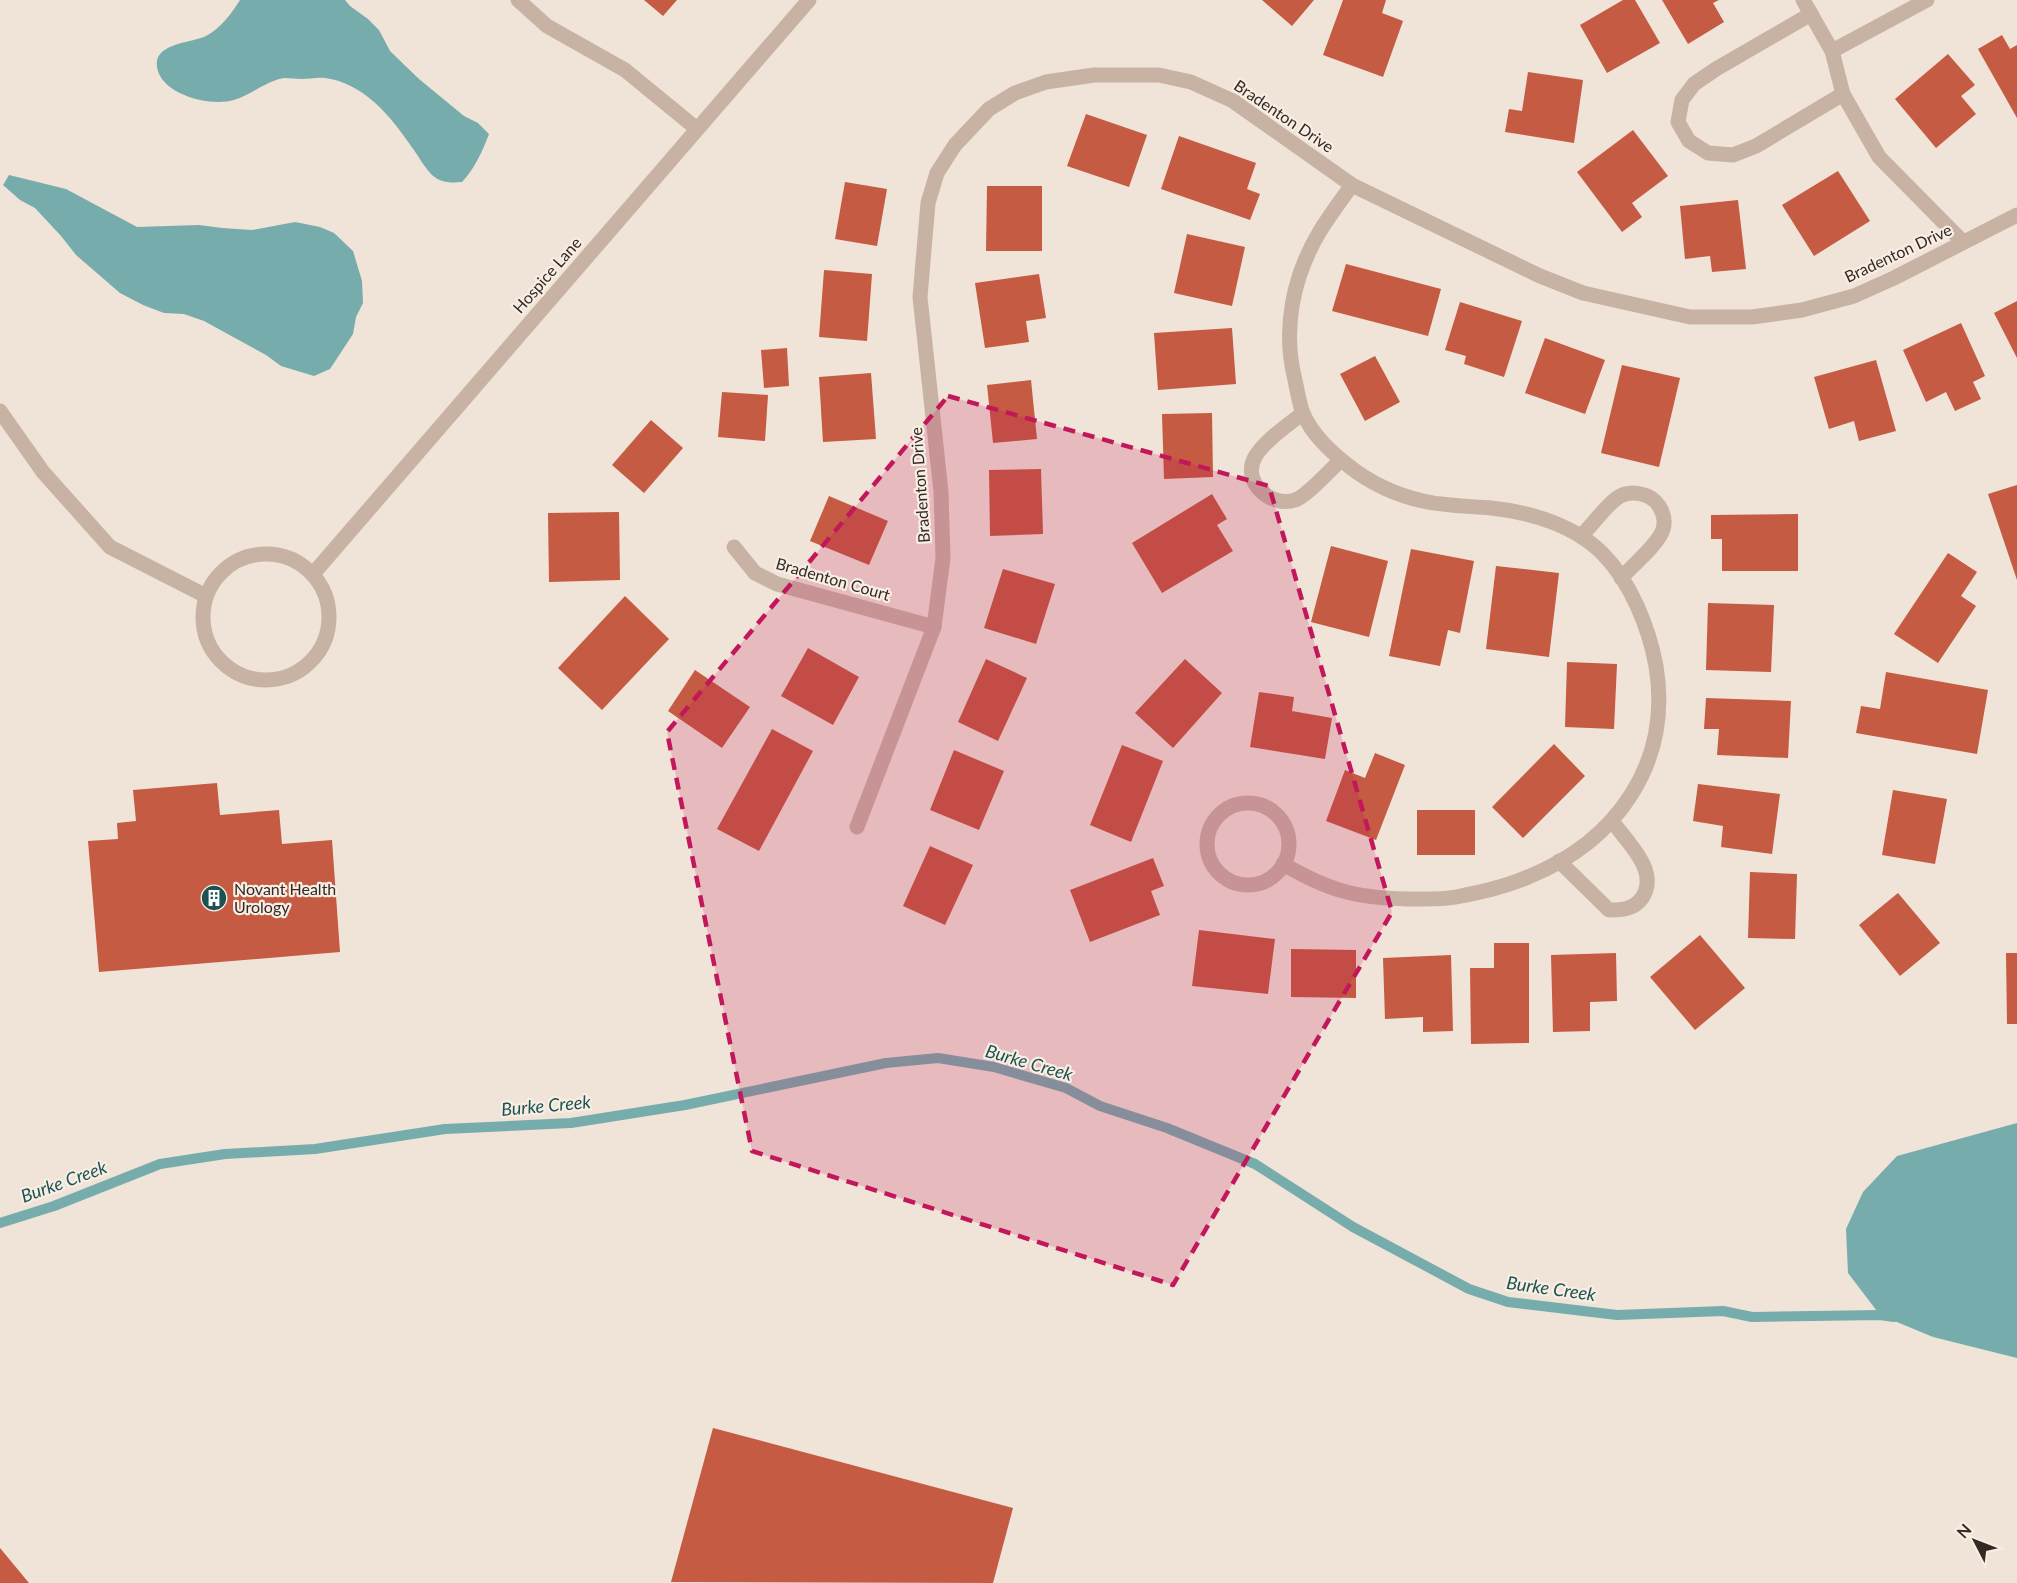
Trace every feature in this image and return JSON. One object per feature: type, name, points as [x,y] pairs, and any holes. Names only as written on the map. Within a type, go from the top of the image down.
[{"type":"street","points":[[518,0],[547,26],[625,70],[698,129]]},
{"type":"street","name":"Hospice Lane","points":[[313,574],[809,0]]},
{"type":"street","points":[[1803,0],[1832,51],[1843,94],[1879,157],[1963,242]]},
{"type":"street","points":[[1832,51],[1927,0]]},
{"type":"street","points":[[1811,14],[1694,84],[1682,100],[1678,122],[1689,141],[1708,153],[1733,155],[1756,146],[1843,94]]},
{"type":"street","name":"Bradenton Drive","points":[[857,827],[934,627],[943,558],[941,492],[920,297],[928,203],[938,173],[955,145],[989,109],[1015,93],[1046,82],[1094,75],[1159,75],[1191,82],[1233,101],[1352,185],[1551,280],[1583,293],[1690,317],[1752,316],[1802,310],[1854,296],[2017,215]]},
{"type":"street","points":[[1283,864],[1307,877],[1353,895],[1376,898],[1446,899],[1492,890],[1530,877],[1589,842],[1612,821],[1630,798],[1646,769],[1658,728],[1658,677],[1652,645],[1634,601],[1604,555],[1581,536],[1538,517],[1491,508],[1445,505],[1393,493],[1365,479],[1341,460],[1320,441],[1303,413],[1289,339],[1290,308],[1299,277],[1319,233],[1352,185]]},
{"type":"street","points":[[0,411],[43,472],[110,548],[206,596]]},
{"type":"street","points":[[1303,413],[1260,449],[1253,460],[1251,473],[1256,487],[1269,499],[1286,502],[1298,500],[1341,460]]},
{"type":"street","points":[[1581,536],[1618,497],[1643,494],[1655,500],[1663,513],[1665,524],[1661,535],[1621,578]]},
{"type":"street","name":"Bradenton Court","points":[[734,547],[755,573],[777,584],[934,627]]},
{"type":"street","points":[[276,554],[294,560],[313,574],[327,597],[330,620],[328,632],[319,652],[304,668],[278,680],[257,681],[234,673],[222,664],[212,652],[205,635],[202,617],[206,596],[217,577],[232,563],[253,555],[276,554]]},
{"type":"street","points":[[1259,804],[1271,810],[1286,830],[1288,844],[1283,864],[1268,879],[1255,884],[1241,885],[1228,880],[1217,872],[1210,860],[1207,847],[1208,834],[1213,822],[1233,805],[1259,804]]},
{"type":"street","points":[[1559,861],[1609,910],[1624,910],[1638,904],[1648,890],[1649,877],[1643,863],[1612,821]]},
{"type":"highlighted area","points":[[948,396],[1269,486],[1392,912],[1173,1285],[752,1151],[667,732]]},
{"type":"water","points":[[240,0],[345,0],[379,30],[390,51],[419,79],[464,116],[478,123],[489,134],[478,160],[467,177],[462,182],[435,178],[385,112],[352,86],[339,81],[322,78],[284,78],[240,98],[224,102],[188,97],[167,85],[157,67],[157,59],[161,53],[167,48],[211,33],[225,20]]},
{"type":"water","points":[[9,175],[66,189],[137,227],[199,225],[252,230],[295,222],[320,227],[334,233],[353,251],[362,281],[363,303],[356,317],[353,334],[330,369],[314,376],[281,366],[266,355],[204,321],[184,314],[164,313],[143,305],[120,293],[76,255],[35,208],[20,200],[3,185]]},
{"type":"water","points":[[2017,1123],[2017,1358],[1933,1337],[1880,1315],[1848,1273],[1846,1229],[1863,1192],[1897,1156]]},
{"type":"building","points":[[644,0],[677,0],[663,16]]},
{"type":"building","points":[[1262,0],[1314,0],[1292,26]]},
{"type":"building","points":[[1343,0],[1386,0],[1382,13],[1403,21],[1383,77],[1323,55]]},
{"type":"building","points":[[1623,0],[1635,0],[1660,43],[1607,73],[1580,25]]},
{"type":"building","points":[[1662,0],[1719,0],[1713,3],[1724,22],[1688,44]]},
{"type":"building","points":[[2002,35],[2010,49],[2017,45],[2017,118],[1978,49]]},
{"type":"building","points":[[1948,54],[1975,85],[1961,96],[1976,114],[1936,148],[1895,99]]},
{"type":"building","points":[[1528,72],[1583,80],[1574,143],[1505,132],[1509,109],[1522,111]]},
{"type":"building","points":[[1086,114],[1147,135],[1129,187],[1067,166]]},
{"type":"building","points":[[1633,130],[1668,176],[1632,203],[1642,217],[1622,232],[1577,172]]},
{"type":"building","points":[[1179,136],[1256,163],[1247,189],[1260,194],[1250,220],[1161,189]]},
{"type":"building","points":[[1838,171],[1870,221],[1814,256],[1782,205]]},
{"type":"building","points":[[845,182],[887,189],[877,246],[835,239]]},
{"type":"building","points":[[987,186],[1042,186],[1042,251],[986,251]]},
{"type":"building","points":[[1738,200],[1746,269],[1712,272],[1710,256],[1685,259],[1680,206]]},
{"type":"building","points":[[1187,234],[1245,247],[1232,306],[1174,293]]},
{"type":"building","points":[[1346,264],[1441,289],[1428,336],[1332,311]]},
{"type":"building","points":[[824,270],[872,274],[867,341],[819,337]]},
{"type":"building","points":[[1039,274],[1046,318],[1026,321],[1029,342],[985,348],[975,283]]},
{"type":"building","points":[[2017,301],[2017,358],[1994,313]]},
{"type":"building","points":[[1460,302],[1522,321],[1504,377],[1464,364],[1466,356],[1445,350]]},
{"type":"building","points":[[1961,323],[1985,376],[1973,382],[1981,399],[1955,411],[1946,392],[1926,402],[1903,350]]},
{"type":"building","points":[[1232,328],[1236,384],[1158,390],[1154,333]]},
{"type":"building","points":[[1545,338],[1605,360],[1585,414],[1525,393]]},
{"type":"building","points":[[787,348],[789,386],[764,388],[761,350]]},
{"type":"building","points":[[1375,356],[1400,402],[1365,421],[1340,374]]},
{"type":"building","points":[[1876,360],[1896,431],[1859,441],[1854,421],[1829,429],[1814,377]]},
{"type":"building","points":[[1622,365],[1680,378],[1659,467],[1601,453]]},
{"type":"building","points":[[871,373],[876,439],[823,442],[819,377]]},
{"type":"building","points":[[1031,380],[1037,439],[993,443],[987,385]]},
{"type":"building","points":[[722,392],[768,395],[765,441],[718,437]]},
{"type":"building","points":[[1212,413],[1213,477],[1164,479],[1162,414]]},
{"type":"building","points":[[651,420],[683,448],[644,493],[612,465]]},
{"type":"building","points":[[1041,469],[1043,534],[990,536],[989,470]]},
{"type":"building","points":[[2017,485],[2017,580],[1988,494]]},
{"type":"building","points":[[1212,494],[1227,519],[1217,525],[1233,551],[1162,593],[1132,543]]},
{"type":"building","points":[[829,496],[888,521],[869,565],[810,541]]},
{"type":"building","points":[[619,512],[620,580],[549,582],[548,513]]},
{"type":"building","points":[[1798,514],[1798,571],[1722,571],[1722,539],[1711,539],[1711,515]]},
{"type":"building","points":[[1331,546],[1388,561],[1369,637],[1311,622]]},
{"type":"building","points":[[1411,549],[1474,561],[1460,633],[1448,630],[1440,666],[1389,656]]},
{"type":"building","points":[[1948,553],[1977,572],[1961,596],[1976,606],[1938,663],[1894,634]]},
{"type":"building","points":[[1496,566],[1559,573],[1549,657],[1486,649]]},
{"type":"building","points":[[1003,569],[1055,584],[1036,644],[984,628]]},
{"type":"building","points":[[625,596],[669,639],[602,710],[558,668]]},
{"type":"building","points":[[1708,603],[1774,605],[1771,672],[1706,670]]},
{"type":"building","points":[[808,648],[859,677],[833,725],[781,696]]},
{"type":"building","points":[[986,659],[1027,678],[998,741],[958,722]]},
{"type":"building","points":[[1185,659],[1222,693],[1173,748],[1135,713]]},
{"type":"building","points":[[1567,662],[1617,664],[1614,729],[1565,727]]},
{"type":"building","points":[[695,670],[750,707],[722,748],[668,711]]},
{"type":"building","points":[[1886,672],[1988,690],[1977,754],[1856,733],[1861,706],[1880,709]]},
{"type":"building","points":[[1259,692],[1294,697],[1292,711],[1332,718],[1325,759],[1250,747]]},
{"type":"building","points":[[1706,698],[1791,701],[1788,758],[1717,755],[1719,729],[1704,729]]},
{"type":"building","points":[[772,729],[813,751],[759,851],[717,829]]},
{"type":"building","points":[[1554,744],[1585,776],[1523,838],[1492,807]]},
{"type":"building","points":[[1122,745],[1163,761],[1131,842],[1090,825]]},
{"type":"building","points":[[954,750],[1004,771],[979,830],[930,810]]},
{"type":"building","points":[[1375,753],[1405,765],[1376,840],[1326,821],[1345,770],[1365,778]]},
{"type":"building","name":"Novant Health Urology","points":[[217,783],[220,815],[279,810],[282,844],[332,840],[340,952],[99,972],[88,841],[118,839],[117,823],[136,821],[133,790]]},
{"type":"building","points":[[1698,784],[1780,794],[1772,854],[1721,847],[1723,826],[1693,821]]},
{"type":"building","points":[[1893,790],[1947,799],[1935,864],[1882,855]]},
{"type":"building","points":[[1417,810],[1475,810],[1475,855],[1417,855]]},
{"type":"building","points":[[930,846],[973,865],[945,925],[903,906]]},
{"type":"building","points":[[1153,858],[1164,886],[1151,891],[1160,915],[1090,942],[1070,890]]},
{"type":"building","points":[[1750,872],[1797,874],[1795,939],[1748,938]]},
{"type":"building","points":[[1898,893],[1940,943],[1900,976],[1859,925]]},
{"type":"building","points":[[1199,930],[1275,939],[1268,994],[1192,986]]},
{"type":"building","points":[[1700,935],[1745,988],[1695,1030],[1650,977]]},
{"type":"building","points":[[1494,943],[1529,943],[1529,1043],[1471,1044],[1470,968],[1494,968]]},
{"type":"building","points":[[1291,949],[1356,950],[1356,998],[1291,997]]},
{"type":"building","points":[[1616,953],[1617,1001],[1590,1002],[1590,1031],[1553,1032],[1551,955]]},
{"type":"building","points":[[2006,953],[2017,953],[2017,1024],[2007,1024]]},
{"type":"building","points":[[1451,955],[1453,1031],[1423,1032],[1423,1017],[1385,1019],[1383,958]]},
{"type":"building","points":[[713,1428],[1013,1508],[993,1583],[671,1582]]},
{"type":"building","points":[[0,1548],[29,1583],[0,1583]]},
{"type":"waterway","name":"Burke Creek","points":[[0,1223],[54,1206],[160,1164],[225,1154],[315,1149],[445,1129],[571,1123],[685,1105],[886,1063],[938,1058],[994,1067],[1066,1088],[1100,1106],[1167,1128],[1255,1164],[1353,1227],[1469,1289],[1508,1302],[1617,1315],[1723,1311],[1752,1317],[1880,1315],[1894,1317]]},
{"type":"place","name":"Novant Health Urology","points":[[214,898]]}]
